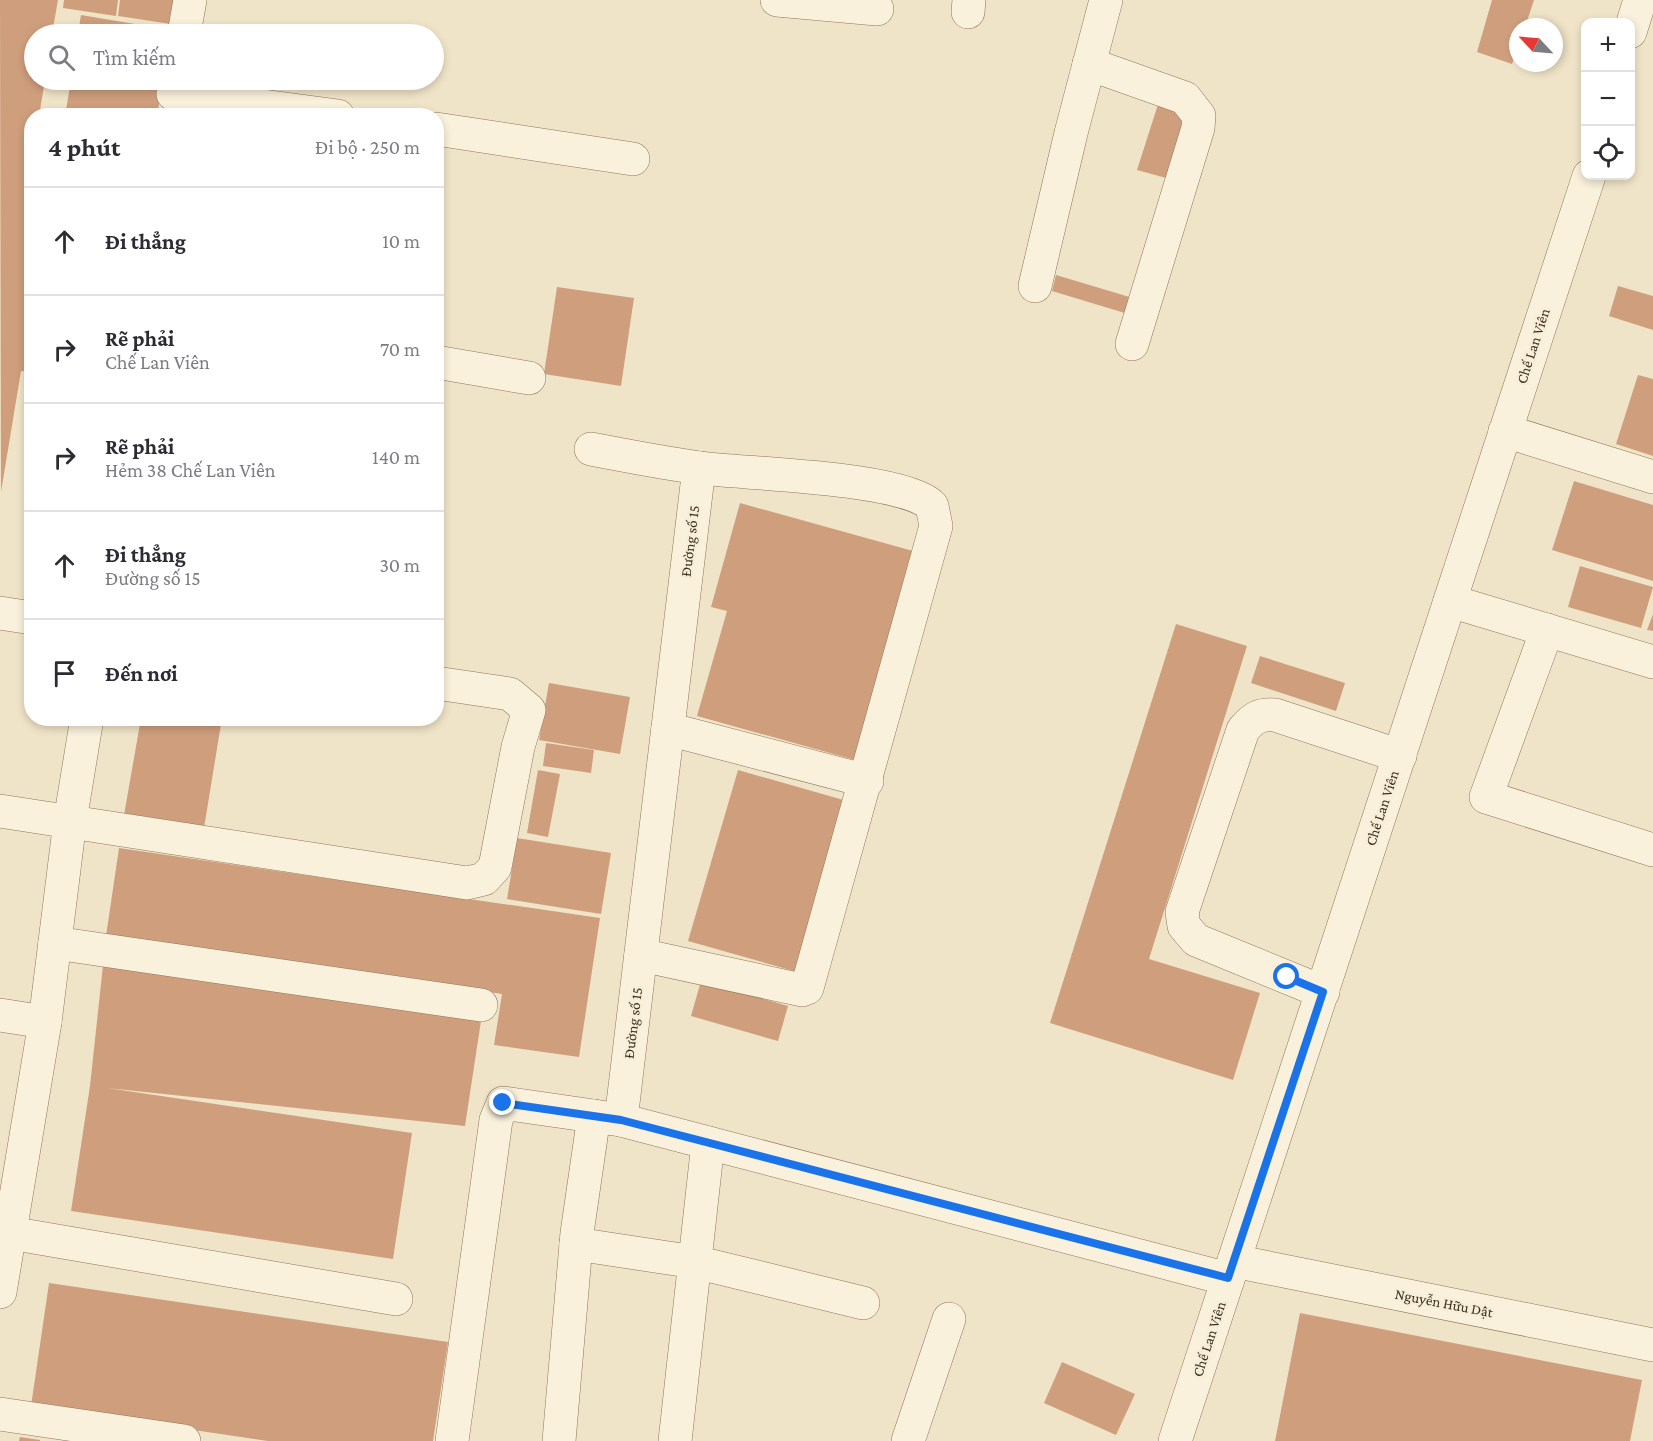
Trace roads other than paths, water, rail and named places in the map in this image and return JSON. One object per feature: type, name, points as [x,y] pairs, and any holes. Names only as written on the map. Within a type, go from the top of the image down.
[{"type":"street","points":[[186,24],[190,0]]},
{"type":"street","points":[[777,0],[877,9]]},
{"type":"street","points":[[1035,286],[1106,0]]},
{"type":"street","points":[[1634,18],[1640,0]]},
{"type":"street","points":[[1089,64],[1185,98],[1198,116],[1198,128],[1132,344]]},
{"type":"street","points":[[173,96],[272,108]]},
{"type":"street","points":[[444,130],[633,159]]},
{"type":"street","name":"Chế Lan Viên","points":[[1175,1441],[1588,180]]},
{"type":"street","points":[[444,363],[529,378]]},
{"type":"street","points":[[1506,431],[1653,477]]},
{"type":"street","points":[[591,449],[699,468],[877,485],[912,492],[932,506],[936,526],[867,781],[807,988],[802,990],[641,955]]},
{"type":"street","name":"Đường số 15","points":[[559,1441],[576,1244],[608,1118],[641,955],[699,468]]},
{"type":"street","points":[[1450,601],[1653,662]]},
{"type":"street","points":[[0,613],[24,617]]},
{"type":"street","points":[[1547,630],[1486,797],[1653,850]]},
{"type":"street","points":[[0,811],[467,883],[484,879],[495,867],[518,747],[529,710],[510,694],[444,684]]},
{"type":"street","points":[[1323,992],[1196,940],[1184,926],[1182,912],[1243,730],[1252,718],[1262,714],[1275,715],[1400,756]]},
{"type":"street","points":[[0,1292],[45,1022],[70,821],[86,726]]},
{"type":"street","points":[[668,729],[867,781]]},
{"type":"street","points":[[55,943],[481,1005]]},
{"type":"street","points":[[0,1016],[45,1022]]},
{"type":"street","points":[[452,1441],[496,1120],[503,1103],[608,1118]]},
{"type":"street","name":"Nguyễn Hữu Dật","points":[[608,1118],[1231,1270],[1653,1345]]},
{"type":"street","points":[[675,1441],[708,1143]]},
{"type":"street","points":[[10,1233],[396,1299]]},
{"type":"street","points":[[576,1244],[695,1262],[863,1303]]},
{"type":"street","points":[[908,1441],[949,1319]]},
{"type":"street","points":[[0,1414],[184,1441]]}]
